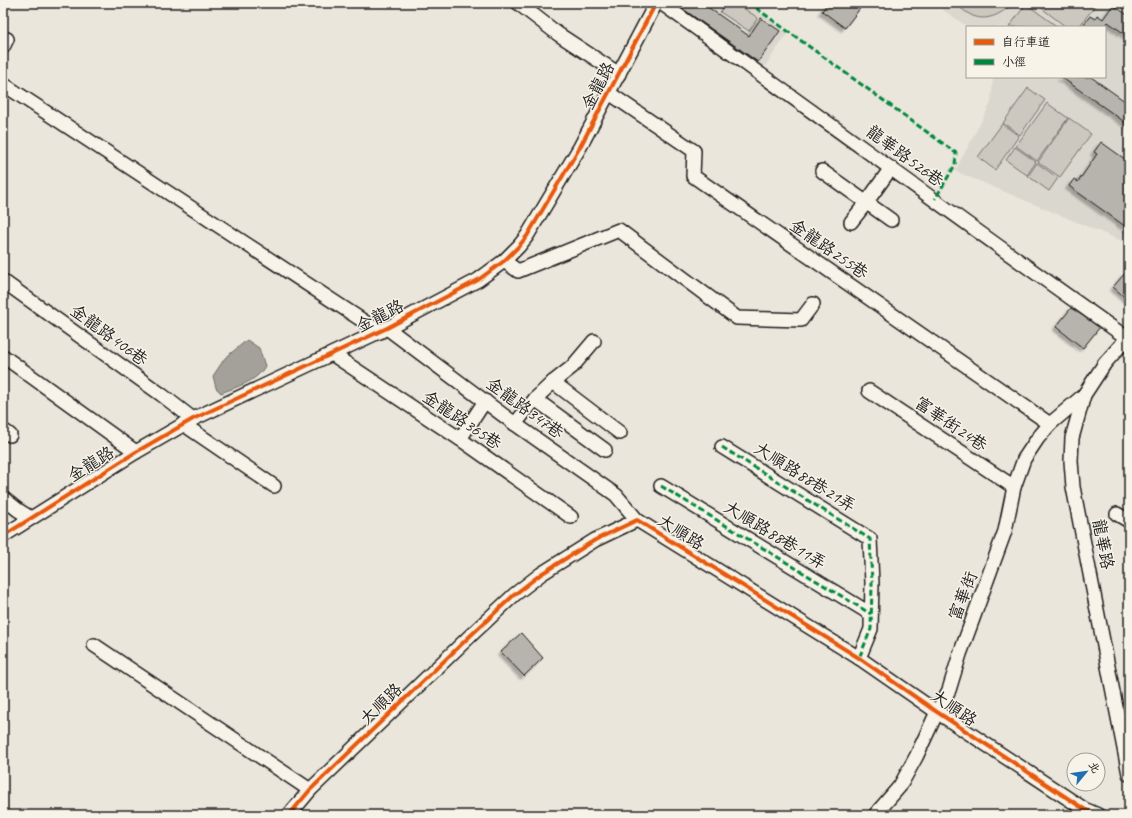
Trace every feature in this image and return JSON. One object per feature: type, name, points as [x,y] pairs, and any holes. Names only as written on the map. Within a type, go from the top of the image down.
[{"type":"street","points":[[518,3],[558,34],[619,74]]},
{"type":"street","name":"金龍路","points":[[3,536],[136,452],[188,422],[384,330],[478,280],[504,260],[527,236],[580,147],[656,3]]},
{"type":"street","name":"龍華路526巷","points":[[661,3],[1041,277],[1128,337]]},
{"type":"street","name":"金龍路347巷","points":[[3,84],[384,330],[616,495],[637,520]]},
{"type":"street","name":"金龍路255巷","points":[[609,93],[694,151],[693,176],[1050,424]]},
{"type":"street","points":[[851,222],[891,168]]},
{"type":"street","points":[[822,171],[891,220]]},
{"type":"street","points":[[504,260],[518,271],[619,230],[737,318],[802,320],[813,304]]},
{"type":"street","name":"金龍路406巷","points":[[3,281],[162,395],[188,422],[274,486]]},
{"type":"street","name":"龍華路","points":[[1128,337],[1105,363],[1084,395],[1072,438],[1071,461],[1074,487],[1129,774]]},
{"type":"street","points":[[515,424],[535,399],[572,367],[594,341]]},
{"type":"street","name":"金龍路365巷","points":[[332,354],[460,439],[571,517]]},
{"type":"street","points":[[3,356],[136,452]]},
{"type":"street","points":[[553,382],[620,433]]},
{"type":"street","name":"富華街24巷","points":[[869,391],[1014,487]]},
{"type":"street","name":"富華街","points":[[875,815],[900,786],[949,690],[960,654],[1005,531],[1014,487],[1024,459],[1038,438],[1050,424],[1084,395]]},
{"type":"street","points":[[535,399],[605,450]]},
{"type":"street","points":[[460,439],[485,401]]},
{"type":"street","name":"大順路88巷21弄","points":[[722,447],[870,539],[872,583],[871,614]]},
{"type":"street","name":"大順路88巷11弄","points":[[661,486],[871,614]]},
{"type":"street","points":[[3,498],[31,518]]},
{"type":"street","points":[[1117,514],[1129,521]]},
{"type":"street","name":"大順路","points":[[289,815],[310,790],[463,642],[514,595],[541,574],[595,540],[637,520],[859,658],[937,712],[1084,809],[1098,815]]},
{"type":"street","points":[[859,658],[870,629],[871,614]]},
{"type":"street","points":[[94,645],[310,790]]},
{"type":"shaded area","points":[[670,3],[746,3],[788,33],[763,69]]},
{"type":"shaded area","points":[[726,3],[736,3],[758,18],[749,31],[720,12]]},
{"type":"shaded area","points":[[933,3],[1129,3],[1129,244],[955,171],[991,103],[993,78],[1106,78],[1106,26],[967,26]]},
{"type":"shaded area","points":[[954,3],[970,3],[973,5],[983,6],[990,3],[1013,3],[995,16],[979,18],[965,12]]},
{"type":"shaded area","points":[[1035,3],[1097,3],[1080,26],[1065,26]]},
{"type":"shaded area","points":[[1026,4],[1057,26],[1010,26]]},
{"type":"shaded area","points":[[1028,88],[1045,100],[1020,135],[1003,123]]},
{"type":"shaded area","points":[[1047,103],[1068,118],[1037,161],[1016,146]]},
{"type":"shaded area","points":[[1069,118],[1091,134],[1060,177],[1038,162]]},
{"type":"shaded area","points":[[1002,124],[1019,136],[995,170],[978,157]]},
{"type":"shaded area","points":[[1015,147],[1036,162],[1027,175],[1006,160]]},
{"type":"shaded area","points":[[1037,163],[1058,178],[1049,191],[1028,176]]},
{"type":"shaded area","points":[[247,340],[259,348],[265,366],[252,380],[221,393],[216,388],[213,376],[225,358]]},
{"type":"building","points":[[702,3],[749,36],[761,18],[780,31],[758,62],[676,4]]},
{"type":"building","points":[[828,3],[864,3],[845,28],[822,11]]},
{"type":"building","points":[[1113,5],[1129,16],[1129,37],[1108,22],[1106,26],[1083,26],[1090,16],[1095,19],[1097,15],[1103,19]]},
{"type":"building","points":[[1062,78],[1092,78],[1129,104],[1129,125]]},
{"type":"building","points":[[1101,142],[1129,162],[1129,229],[1069,186],[1074,179],[1078,182],[1097,154],[1094,152]]},
{"type":"building","points":[[1125,273],[1129,276],[1129,301],[1113,287]]},
{"type":"building","points":[[1071,308],[1100,327],[1083,348],[1056,327]]},
{"type":"building","points":[[521,633],[543,658],[524,676],[501,652]]},
{"type":"marked path","points":[[749,3],[956,153],[955,165],[935,199]]},
{"type":"marked path","points":[[722,447],[870,539],[872,583],[871,629],[859,658]]},
{"type":"marked path","points":[[661,486],[871,614]]},
{"type":"cycle path","points":[[3,536],[136,452],[193,419],[387,328],[478,280],[504,261],[527,236],[580,147],[656,3]]},
{"type":"cycle path","points":[[289,815],[310,790],[514,595],[541,574],[595,540],[637,520],[859,658],[937,712],[1084,809],[1098,815]]}]
